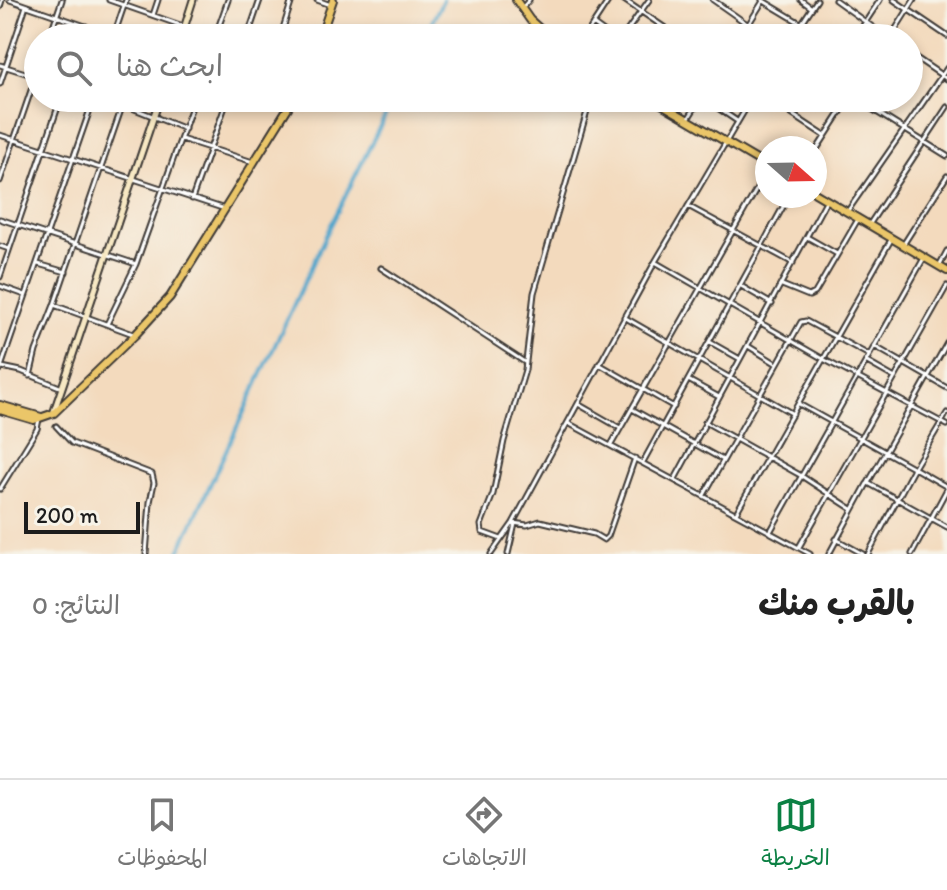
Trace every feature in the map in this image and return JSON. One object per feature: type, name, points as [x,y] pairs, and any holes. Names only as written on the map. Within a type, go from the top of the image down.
[{"type":"main road","points":[[516,0],[536,24]]},
{"type":"main road","points":[[325,24],[332,3]]},
{"type":"main road","points":[[0,408],[41,418],[54,413],[136,334],[170,297],[285,112]]},
{"type":"main road","points":[[676,112],[755,161]]},
{"type":"main road","points":[[827,200],[947,271]]},
{"type":"street","points":[[0,7],[2,0]]},
{"type":"street","points":[[10,0],[80,24]]},
{"type":"street","points":[[54,24],[62,0]]},
{"type":"street","points":[[109,0],[176,24]]},
{"type":"street","points":[[118,24],[126,0]]},
{"type":"street","points":[[153,16],[158,0]]},
{"type":"street","points":[[185,24],[193,0]]},
{"type":"street","points":[[220,24],[228,0]]},
{"type":"street","points":[[252,24],[260,0]]},
{"type":"street","points":[[284,24],[292,0]]},
{"type":"street","points":[[317,0],[332,3]]},
{"type":"street","points":[[521,9],[529,0]]},
{"type":"street","points":[[593,24],[609,0]]},
{"type":"street","points":[[624,0],[660,24]]},
{"type":"street","points":[[632,24],[649,0]]},
{"type":"street","points":[[713,0],[747,24]]},
{"type":"street","points":[[749,24],[763,0],[802,24],[817,0]]},
{"type":"street","points":[[801,0],[812,8]]},
{"type":"street","points":[[835,0],[868,24]]},
{"type":"street","points":[[865,22],[880,0]]},
{"type":"street","points":[[894,0],[947,36]]},
{"type":"street","points":[[898,24],[914,0]]},
{"type":"street","points":[[0,84],[26,6]]},
{"type":"street","points":[[923,63],[947,79]]},
{"type":"street","points":[[0,65],[24,73]]},
{"type":"street","points":[[923,104],[947,68]]},
{"type":"street","points":[[869,225],[947,107]]},
{"type":"street","points":[[0,181],[24,112]]},
{"type":"street","points":[[0,277],[56,112]]},
{"type":"street","points":[[62,388],[0,368],[89,112]]},
{"type":"street","points":[[30,376],[120,112]]},
{"type":"street","points":[[139,112],[185,129]]},
{"type":"street","points":[[54,413],[156,112]]},
{"type":"street","points":[[107,324],[136,264],[190,112]]},
{"type":"street","points":[[192,199],[223,112]]},
{"type":"street","points":[[501,539],[482,532],[480,528],[493,494],[504,441],[519,395],[534,293],[587,112]]},
{"type":"street","points":[[688,119],[693,112]]},
{"type":"street","points":[[723,112],[737,121]]},
{"type":"street","points":[[491,554],[514,524],[624,317],[743,112]]},
{"type":"street","points":[[788,112],[825,136],[842,112]]},
{"type":"street","points":[[875,112],[947,156]]},
{"type":"street","points":[[847,212],[917,112]]},
{"type":"street","points":[[0,135],[225,209]]},
{"type":"street","points":[[181,139],[254,162]]},
{"type":"street","points":[[903,245],[947,176]]},
{"type":"street","points":[[611,445],[755,191]]},
{"type":"street","points":[[688,206],[793,263]]},
{"type":"street","points":[[643,462],[783,208]]},
{"type":"street","points":[[675,479],[823,208]]},
{"type":"street","points":[[0,219],[136,264]]},
{"type":"street","points":[[782,285],[812,296],[858,219]]},
{"type":"street","points":[[807,237],[837,254]]},
{"type":"street","points":[[736,513],[892,238]]},
{"type":"street","points":[[0,246],[9,249]]},
{"type":"street","points":[[939,266],[947,251]]},
{"type":"street","points":[[770,532],[924,257]]},
{"type":"street","points":[[655,262],[825,360],[947,425]]},
{"type":"street","points":[[37,263],[66,272]]},
{"type":"street","points":[[381,268],[526,363]]},
{"type":"street","points":[[0,286],[25,295]]},
{"type":"street","points":[[741,286],[772,304]]},
{"type":"street","points":[[799,547],[947,286]]},
{"type":"street","points":[[54,305],[136,334]]},
{"type":"street","points":[[624,317],[793,414]]},
{"type":"street","points":[[704,495],[803,321],[869,355]]},
{"type":"street","points":[[710,342],[740,359]]},
{"type":"street","points":[[829,554],[947,343]]},
{"type":"street","points":[[748,346],[777,364]]},
{"type":"street","points":[[874,346],[947,388]]},
{"type":"street","points":[[866,361],[895,378]]},
{"type":"street","points":[[599,364],[674,407]]},
{"type":"street","points":[[689,380],[719,397]]},
{"type":"street","points":[[578,404],[620,428]]},
{"type":"street","points":[[799,404],[947,488],[912,554]]},
{"type":"street","points":[[632,408],[723,460]]},
{"type":"street","points":[[836,539],[866,554],[947,413]]},
{"type":"street","points":[[0,489],[41,418]]},
{"type":"street","points":[[705,422],[800,475],[852,509]]},
{"type":"street","points":[[568,423],[810,554]]},
{"type":"street","points":[[56,426],[72,443],[152,474],[154,483],[146,554]]},
{"type":"street","points":[[514,524],[527,525],[540,521],[606,539],[635,458]]},
{"type":"street","points":[[868,483],[947,527]]},
{"type":"street","points":[[508,554],[514,524]]},
{"type":"waterway","points":[[431,24],[443,0]]},
{"type":"waterway","points":[[178,554],[327,233],[387,112]]}]
